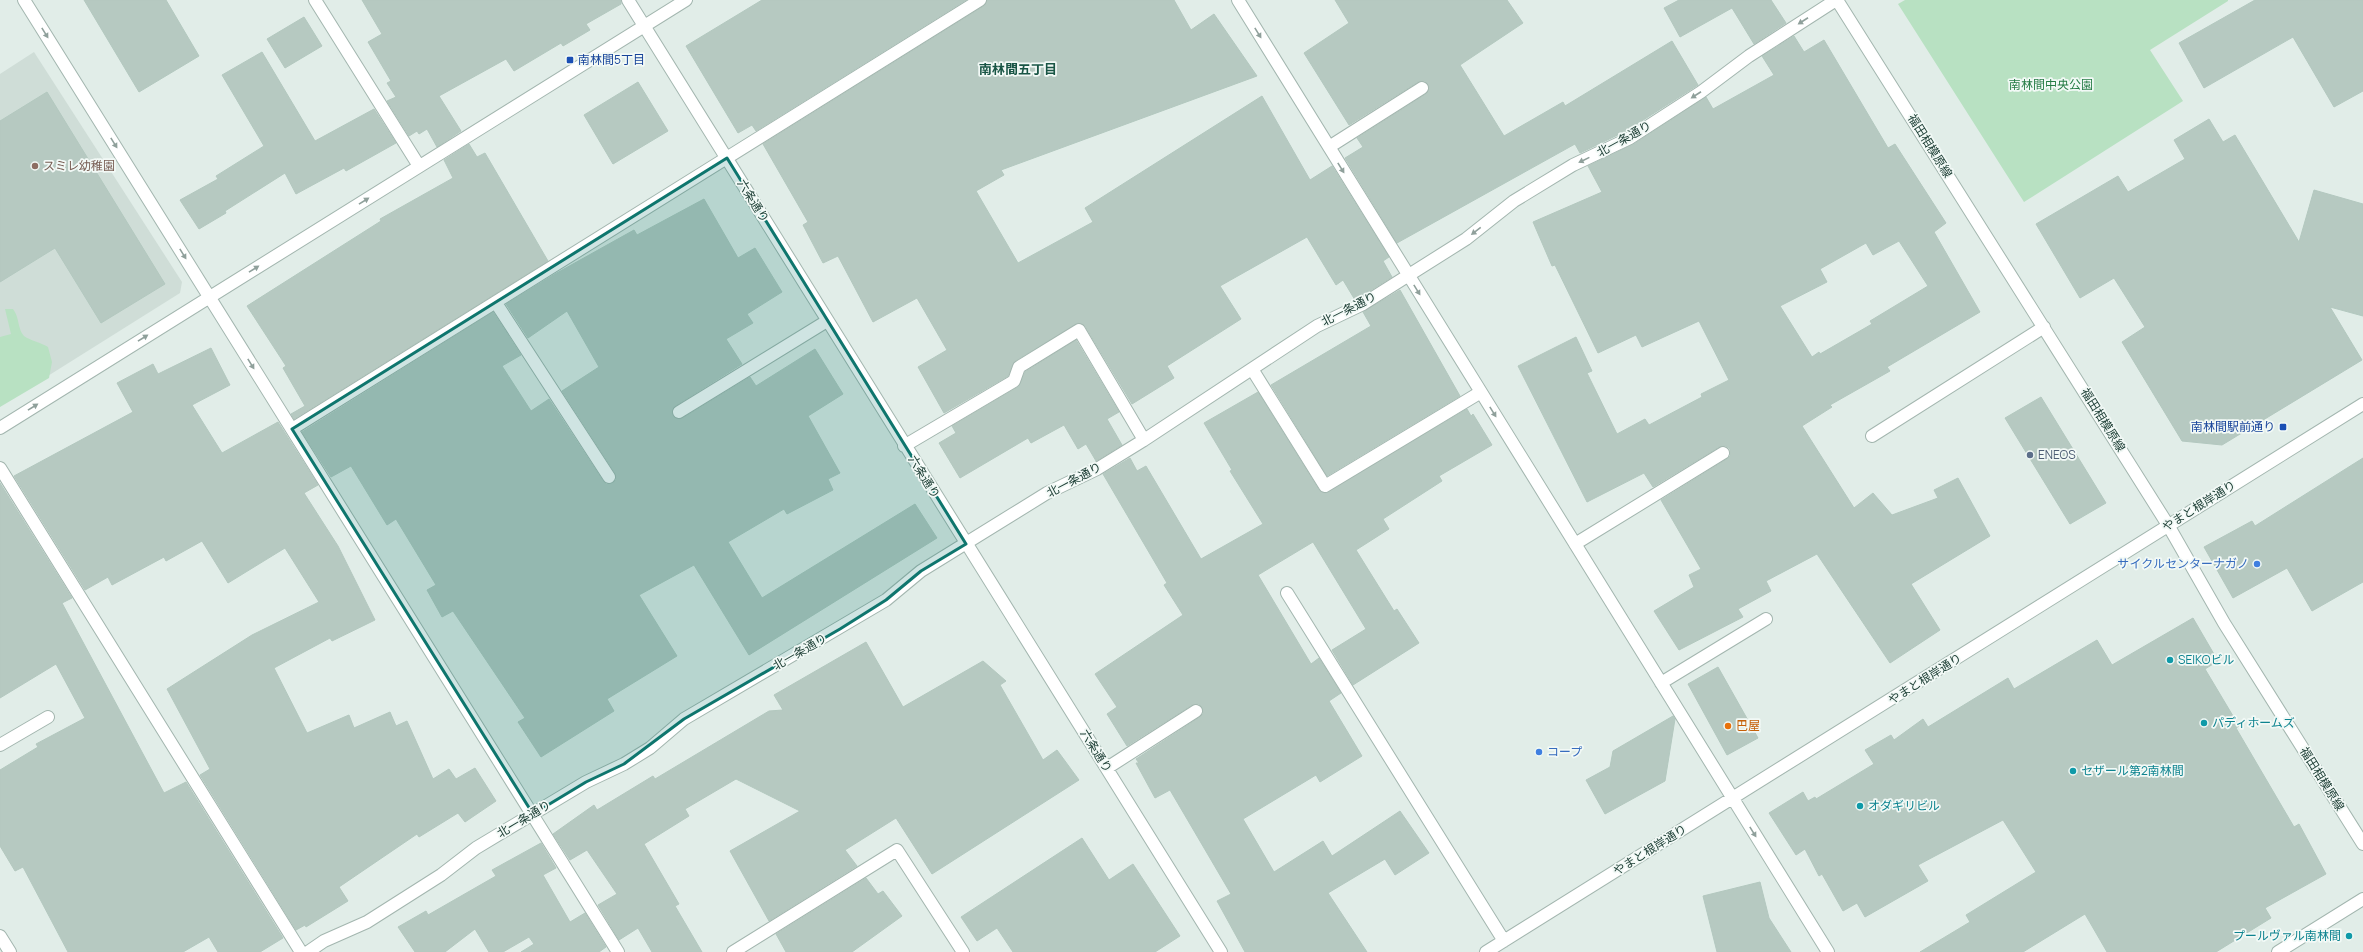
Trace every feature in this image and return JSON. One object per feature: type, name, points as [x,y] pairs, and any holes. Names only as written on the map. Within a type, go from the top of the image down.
[{"type":"street","points":[[24,0],[618,952]]},
{"type":"street","points":[[315,0],[419,166]]},
{"type":"street","name":"六条通り","points":[[628,0],[904,446],[1221,952]]},
{"type":"street","points":[[0,428],[686,0]]},
{"type":"street","points":[[292,430],[980,0]]},
{"type":"street","points":[[1238,0],[1828,952]]},
{"type":"street","name":"北一条通り","points":[[308,952],[324,941],[367,922],[441,875],[476,848],[586,782],[624,764],[650,748],[684,719],[859,617],[886,600],[921,571],[1047,493],[1097,469],[1144,440],[1317,326],[1363,304],[1466,239],[1514,201],[1573,166],[1630,138],[1700,92],[1749,56],[1837,0]]},
{"type":"street","name":"福田相模原線","points":[[1837,0],[2168,525],[2224,623],[2363,844]]},
{"type":"street","points":[[1329,147],[1422,88]]},
{"type":"street","points":[[496,303],[610,477]]},
{"type":"street","points":[[679,412],[827,321]]},
{"type":"street","points":[[1872,436],[2044,328]]},
{"type":"street","points":[[904,446],[1014,381],[1019,367],[1079,330],[1144,440]]},
{"type":"street","points":[[1252,369],[1326,486],[1481,392]]},
{"type":"street","name":"やまと根岸通り","points":[[1486,952],[2363,404]]},
{"type":"street","points":[[1575,544],[1723,453]]},
{"type":"street","points":[[0,468],[301,952]]},
{"type":"street","points":[[1287,593],[1504,941]]},
{"type":"street","points":[[1661,683],[1766,619]]},
{"type":"street","points":[[1107,768],[1196,711]]},
{"type":"street","points":[[0,745],[48,717]]},
{"type":"street","points":[[732,952],[897,850],[963,952]]},
{"type":"street","points":[[2278,952],[2363,899]]},
{"type":"street","points":[[0,936],[10,952]]},
{"type":"highlighted area","points":[[727,158],[966,544],[921,571],[886,600],[840,629],[684,719],[624,764],[586,782],[533,814],[292,429]]},
{"type":"shaded area","points":[[34,52],[182,282],[180,293],[0,406],[0,74]]},
{"type":"green space","name":"南林間中央公園","points":[[1905,0],[2228,1],[2150,50],[2183,101],[2024,202],[1898,4]]},
{"type":"green space","points":[[5,309],[13,309],[17,316],[20,330],[24,336],[48,347],[52,362],[49,378],[0,407],[0,337],[11,334]]},
{"type":"building","points":[[84,0],[166,0],[199,56],[139,92]]},
{"type":"building","points":[[362,0],[621,0],[621,4],[586,24],[590,30],[563,46],[561,43],[514,71],[506,59],[439,96],[461,131],[437,147],[427,129],[419,134],[417,131],[409,136],[387,101],[396,97],[387,83],[391,81],[368,42],[382,34]]},
{"type":"building","points":[[762,0],[966,0],[756,131],[752,125],[738,133],[686,46]]},
{"type":"building","points":[[987,0],[1174,0],[1191,30],[1214,14],[1257,76],[1001,170],[1004,175],[976,191],[1018,263],[1093,222],[1085,208],[1262,96],[1310,180],[1332,166],[1389,257],[1383,261],[1392,277],[1355,300],[1343,280],[1336,285],[1307,237],[1220,286],[1241,319],[1167,366],[1174,378],[1132,404],[1085,326],[1078,323],[1015,361],[1008,376],[944,413],[918,367],[947,350],[917,298],[873,322],[838,256],[823,263],[803,225],[808,222],[763,144],[984,6]]},
{"type":"building","points":[[1335,0],[1507,0],[1523,23],[1460,65],[1504,136],[1563,102],[1565,106],[1672,41],[1698,85],[1626,131],[1580,153],[1575,144],[1397,243],[1345,158],[1363,147],[1357,138],[1426,94],[1429,87],[1425,81],[1418,82],[1349,125],[1304,53],[1349,23]]},
{"type":"building","points":[[1679,0],[1771,0],[1786,23],[1754,44],[1732,8],[1680,37],[1664,8]]},
{"type":"building","points":[[2255,0],[2363,0],[2363,91],[2334,107],[2293,37],[2204,88],[2179,43]]},
{"type":"building","points":[[304,17],[322,46],[285,68],[267,39]]},
{"type":"building","points":[[1794,36],[1804,52],[1824,40],[1888,148],[1895,144],[1946,223],[1934,232],[1980,312],[1887,367],[1890,371],[1830,405],[1832,407],[1802,426],[1854,508],[1873,493],[1892,515],[1938,498],[1934,490],[1958,478],[1990,536],[1911,584],[1940,630],[1890,663],[1817,554],[1766,581],[1771,591],[1738,609],[1743,617],[1679,650],[1654,611],[1694,587],[1689,575],[1701,569],[1661,500],[1727,459],[1730,456],[1730,449],[1726,446],[1719,447],[1653,487],[1644,473],[1587,502],[1518,366],[1576,337],[1592,371],[1587,373],[1617,434],[1645,419],[1649,425],[1702,397],[1701,394],[1729,380],[1699,321],[1642,347],[1636,335],[1598,353],[1555,265],[1552,266],[1533,222],[1602,192],[1588,166],[1634,144],[1706,97],[1713,109],[1774,75],[1762,56]],"holes":[[[1899,241],[1928,286],[1870,321],[1872,324],[1820,354],[1819,352],[1812,357],[1780,306],[1827,282],[1820,269],[1866,243],[1873,255]]]},
{"type":"building","points":[[262,52],[315,141],[374,109],[396,143],[346,171],[344,168],[296,194],[285,173],[225,211],[226,213],[199,229],[180,200],[218,179],[216,176],[264,146],[222,75]]},
{"type":"building","points":[[638,82],[668,131],[613,164],[584,115]]},
{"type":"building","points":[[47,92],[165,284],[101,323],[55,248],[0,282],[0,121]]},
{"type":"building","points":[[2209,119],[2223,142],[2235,135],[2299,242],[2314,190],[2363,204],[2363,316],[2330,307],[2362,360],[2222,445],[2182,441],[2122,342],[2145,327],[2114,278],[2080,298],[2036,224],[2118,176],[2128,192],[2185,159],[2174,140]]},
{"type":"building","points":[[469,144],[477,157],[485,153],[548,261],[294,419],[291,414],[305,406],[283,368],[286,366],[247,306],[381,221],[380,219],[453,178],[444,160]]},
{"type":"building","points":[[704,199],[738,258],[755,248],[782,292],[747,314],[753,323],[726,339],[742,364],[675,406],[672,412],[673,416],[679,419],[683,418],[750,377],[756,386],[815,349],[843,394],[808,416],[840,473],[828,479],[833,490],[787,514],[784,509],[728,542],[762,598],[915,504],[937,538],[749,655],[694,565],[639,595],[677,656],[607,699],[614,711],[541,757],[518,722],[525,718],[453,611],[442,617],[427,590],[436,585],[396,519],[387,525],[351,466],[331,477],[302,432],[493,312],[521,355],[502,366],[531,411],[549,399],[603,481],[606,484],[613,483],[616,480],[615,473],[562,391],[599,367],[567,311],[528,338],[506,304],[555,274],[634,230],[637,235]]},
{"type":"building","points":[[1400,290],[1460,396],[1327,476],[1271,385],[1371,326],[1363,312]]},
{"type":"building","points":[[1076,340],[1119,412],[1107,419],[1122,445],[1096,461],[1086,444],[1078,449],[1064,425],[1031,443],[1028,438],[960,478],[939,443],[956,433],[952,426],[1018,387],[1025,372]]},
{"type":"building","points":[[211,348],[230,385],[192,405],[222,453],[278,422],[318,485],[304,493],[338,546],[375,620],[332,641],[330,638],[274,668],[307,733],[349,715],[354,728],[390,712],[396,726],[407,721],[433,779],[449,769],[456,779],[475,768],[496,801],[465,822],[458,813],[419,837],[417,834],[339,887],[348,901],[306,927],[305,925],[296,930],[200,775],[210,769],[167,689],[252,635],[319,602],[285,548],[228,583],[202,541],[166,561],[164,557],[112,585],[108,577],[85,590],[14,476],[133,412],[117,383],[153,364],[158,374]]},
{"type":"building","points":[[1258,392],[1319,490],[1325,493],[1467,409],[1471,416],[1473,414],[1492,445],[1439,476],[1442,481],[1383,519],[1389,529],[1356,550],[1394,611],[1397,609],[1419,643],[1353,685],[1332,650],[1366,629],[1313,542],[1258,575],[1311,664],[1319,658],[1341,693],[1329,701],[1362,756],[1320,782],[1316,775],[1243,819],[1274,872],[1323,841],[1332,856],[1400,811],[1429,853],[1395,875],[1385,859],[1328,893],[1367,952],[1245,952],[1217,901],[1231,894],[1170,790],[1155,798],[1136,763],[1139,763],[1136,759],[1200,717],[1203,714],[1202,707],[1199,704],[1192,705],[1127,746],[1107,714],[1117,707],[1095,674],[1183,615],[1164,585],[1167,583],[1103,474],[1130,458],[1137,471],[1146,466],[1201,559],[1263,524],[1230,471],[1232,470],[1204,423]]},
{"type":"building","points":[[2041,397],[2106,503],[2070,524],[2005,418]]},
{"type":"building","points":[[2363,458],[2363,582],[2312,611],[2287,568],[2233,598],[2204,547],[2252,521],[2255,526]]},
{"type":"building","points":[[0,483],[72,598],[62,603],[164,793],[186,782],[283,938],[260,952],[218,952],[209,937],[183,952],[68,952],[23,867],[15,871],[0,846],[0,770],[38,747],[36,744],[85,718],[56,664],[0,698]]},
{"type":"building","points":[[2193,618],[2218,661],[2205,669],[2239,726],[2236,728],[2294,827],[2299,824],[2326,874],[2265,908],[2271,918],[2216,952],[2107,952],[2085,914],[2023,952],[1920,952],[1970,922],[1966,915],[2036,872],[2003,820],[1918,865],[1928,881],[1865,917],[1857,903],[1843,911],[1822,874],[1819,876],[1805,849],[1796,855],[1769,813],[1803,792],[1808,801],[1815,797],[1816,799],[1874,764],[1865,750],[1891,735],[1894,740],[1923,719],[1928,727],[2008,678],[2014,689],[2097,640],[2112,665]]},
{"type":"building","points":[[866,642],[903,707],[983,661],[1006,681],[1000,685],[1043,760],[1057,750],[1079,780],[932,874],[896,818],[845,850],[857,866],[769,921],[730,851],[800,811],[736,779],[685,809],[689,816],[644,844],[679,904],[675,906],[702,952],[652,952],[638,928],[619,940],[598,905],[617,894],[587,850],[570,860],[553,834],[594,805],[597,810],[653,776],[655,779],[769,711],[783,710],[774,695]]},
{"type":"building","points":[[1718,667],[1758,738],[1727,755],[1688,684]]},
{"type":"building","points":[[1673,716],[1675,719],[1665,781],[1605,814],[1586,780],[1610,767],[1613,751]]},
{"type":"building","points":[[1082,838],[1109,880],[1133,864],[1180,936],[1155,952],[1013,952],[997,928],[977,941],[961,917]]},
{"type":"building","points":[[541,843],[556,868],[543,875],[570,922],[585,913],[606,947],[599,952],[521,952],[534,944],[529,937],[503,952],[489,952],[475,929],[445,952],[415,952],[398,927],[426,911],[428,915],[496,876],[492,870]]},
{"type":"building","points":[[866,878],[878,894],[883,891],[902,916],[852,952],[786,952],[776,934]]},
{"type":"building","points":[[1760,882],[1769,918],[1791,952],[1717,952],[1703,896]]},
{"type":"place","name":"南林間5丁目","points":[[570,60]]},
{"type":"place","name":"スミレ幼稚園","points":[[35,166]]},
{"type":"place","name":"南林間駅前通り","points":[[2283,427]]},
{"type":"place","name":"ENEOS","points":[[2030,455]]},
{"type":"place","name":"サイクルセンターナガノ","points":[[2257,564]]},
{"type":"place","name":"SEIKOビル","points":[[2170,660]]},
{"type":"place","name":"パディホームズ","points":[[2204,723]]},
{"type":"place","name":"巴屋","points":[[1728,726]]},
{"type":"place","name":"コープ","points":[[1539,752]]},
{"type":"place","name":"セザール第2南林間","points":[[2073,771]]},
{"type":"place","name":"オダギリビル","points":[[1860,806]]},
{"type":"place","name":"プールヴァル南林間","points":[[2349,936]]},
{"type":"district","name":"南林間五丁目","points":[[1018,69]]}]
